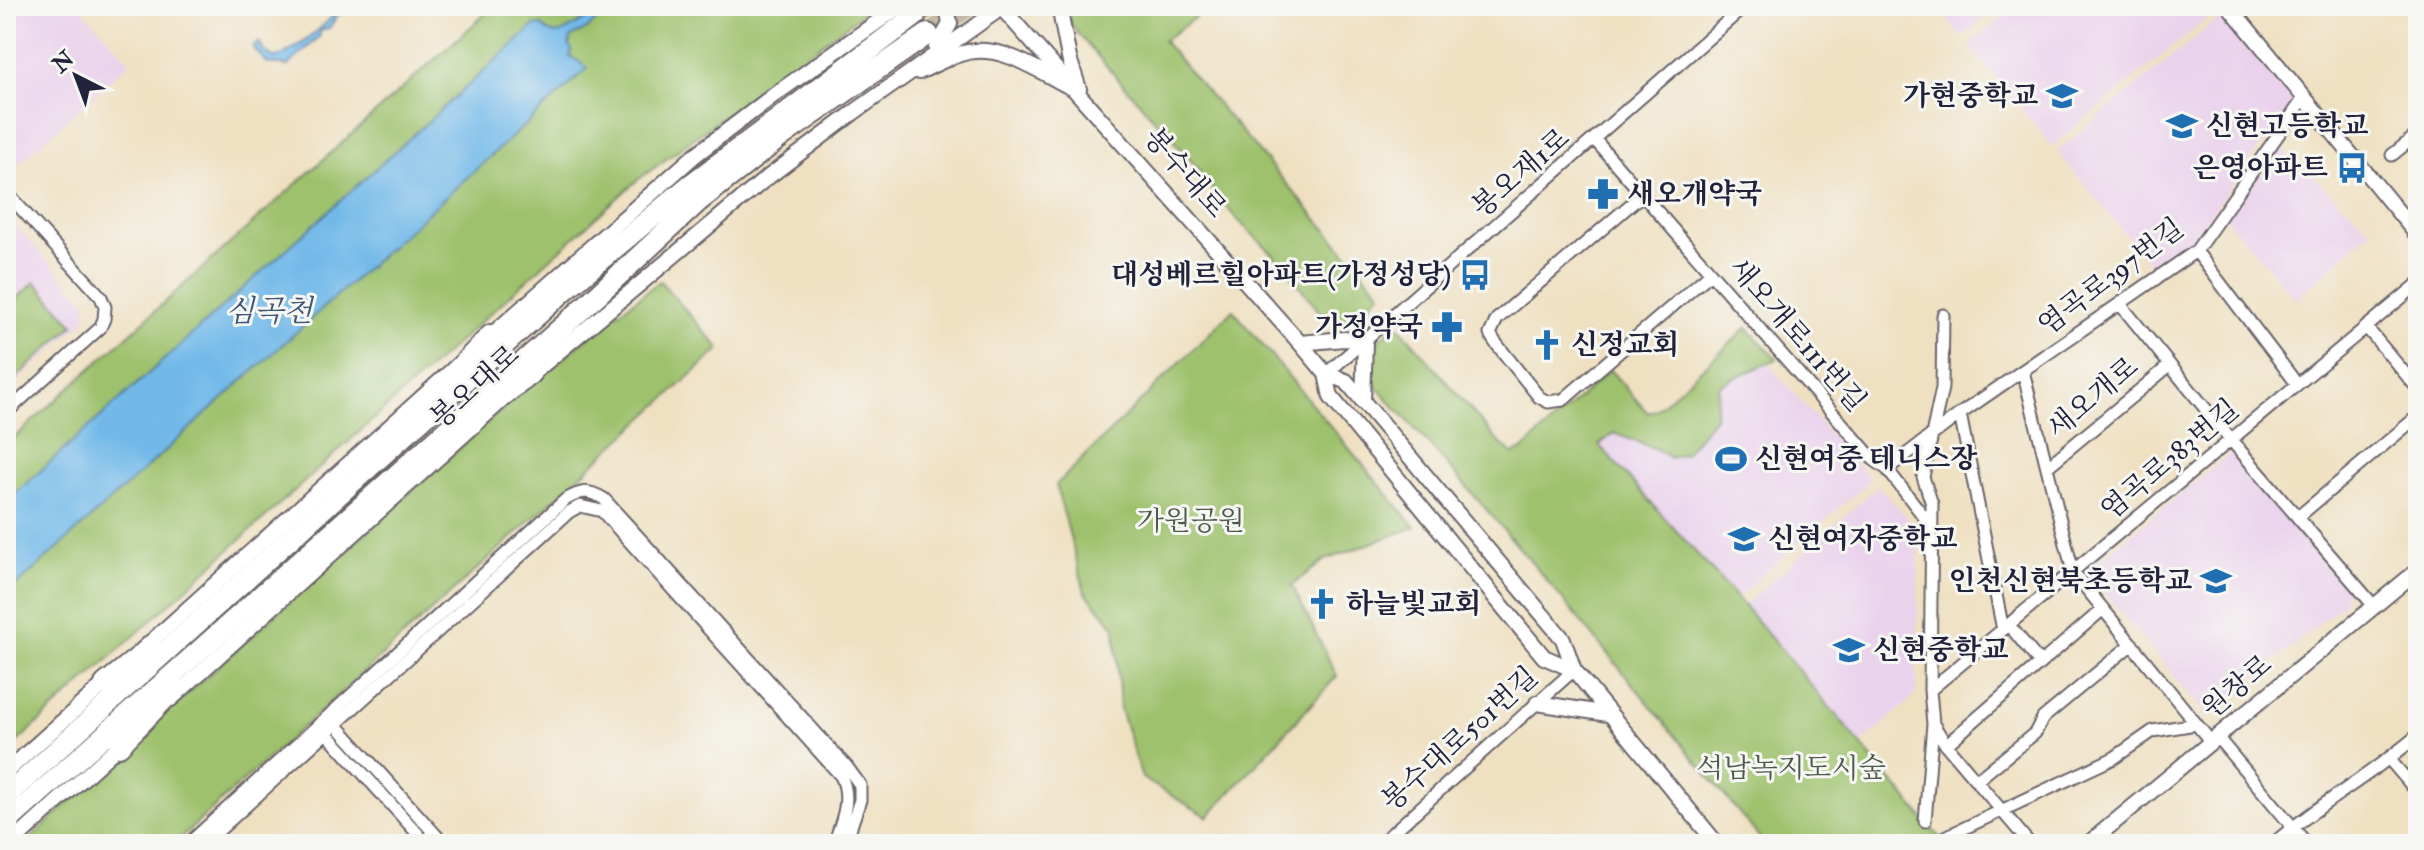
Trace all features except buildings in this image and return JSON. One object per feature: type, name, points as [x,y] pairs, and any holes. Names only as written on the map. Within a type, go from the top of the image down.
[{"type":"highway","name":"봉오대로","points":[[6,796],[566,289],[690,185],[908,11]]},
{"type":"highway","name":"봉오대로","points":[[6,823],[568,322],[699,201],[782,136],[928,34]]},
{"type":"highway","points":[[330,502],[491,335]]},
{"type":"highway","points":[[345,519],[531,374]]},
{"type":"highway","points":[[105,684],[292,536]]},
{"type":"highway","points":[[119,746],[306,554]]},
{"type":"main road","points":[[869,28],[888,6]]},
{"type":"main road","points":[[929,58],[950,24],[947,6]]},
{"type":"main road","name":"봉오대로","points":[[11,844],[531,374],[763,181],[1002,6]]},
{"type":"main road","name":"봉수대로","points":[[1002,6],[1326,374],[1331,397],[1544,657],[1574,670]]},
{"type":"main road","points":[[1059,6],[1069,58],[1080,93]]},
{"type":"main road","points":[[2229,6],[2418,236]]},
{"type":"main road","name":"봉오대로","points":[[6,772],[694,156],[869,28],[908,11]]},
{"type":"main road","points":[[901,80],[959,54],[980,50],[1010,56],[1080,93]]},
{"type":"main road","points":[[1300,343],[1365,341],[1363,402]]},
{"type":"main road","name":"봉수대로","points":[[1326,374],[1346,381],[1563,639],[1574,670],[1717,844]]},
{"type":"main road","name":"원창로","points":[[2088,844],[2418,570]]},
{"type":"main road","points":[[1537,703],[1608,714]]},
{"type":"street","name":"봉오재1로","points":[[1326,374],[1745,6]]},
{"type":"street","name":"염곡로397번길","points":[[2023,371],[2196,251],[2304,98]]},
{"type":"street","points":[[2392,155],[2418,134]]},
{"type":"street","name":"새오개로111번길","points":[[1595,140],[1873,459],[1887,469],[1933,527]]},
{"type":"street","points":[[6,192],[94,288],[105,307],[100,328],[6,413]]},
{"type":"street","points":[[1643,194],[1493,325],[1490,334],[1495,342],[1539,397],[1548,402],[1563,400],[1711,273]]},
{"type":"street","points":[[2196,251],[2297,384]]},
{"type":"street","name":"염곡로383번길","points":[[1930,690],[2418,284]]},
{"type":"street","points":[[2120,304],[2231,440],[2374,606]]},
{"type":"street","points":[[1925,821],[1933,724],[1930,690],[1933,527],[1932,504],[1923,477],[1942,388],[1943,315]]},
{"type":"street","points":[[2366,327],[2418,389]]},
{"type":"street","name":"새오개로","points":[[2047,467],[2170,365]]},
{"type":"street","points":[[1887,469],[2023,371]]},
{"type":"street","name":"새오개로","points":[[2023,371],[2073,572],[2196,724],[2214,739],[2307,844]]},
{"type":"street","points":[[1960,414],[2006,627],[2040,663]]},
{"type":"street","points":[[2298,517],[2418,416]]},
{"type":"street","points":[[204,844],[565,500],[581,491],[591,491],[604,499],[854,776],[860,785],[860,800],[845,844]]},
{"type":"street","points":[[188,844],[569,512],[580,506],[602,511],[841,776],[847,789],[847,799],[834,844]]},
{"type":"street","points":[[1946,745],[2103,609]]},
{"type":"street","points":[[1976,781],[2035,733],[2043,718],[2132,644]]},
{"type":"street","name":"봉수대로501번길","points":[[1380,844],[1574,670]]},
{"type":"street","points":[[328,724],[427,844]]},
{"type":"street","points":[[328,724],[444,844]]},
{"type":"street","points":[[1933,724],[1946,745],[2030,844]]},
{"type":"street","points":[[1941,839],[2114,758],[2153,731],[2196,724]]},
{"type":"street","points":[[2273,844],[2293,826],[2390,760],[2418,735]]},
{"type":"street","points":[[2390,760],[2418,791]]},
{"type":"shaded area","points":[[6,6],[79,6],[130,62],[10,172],[6,168]]},
{"type":"shaded area","points":[[1936,6],[1999,6],[1961,37]]},
{"type":"shaded area","name":"가현중학교","points":[[2016,6],[2217,6],[2219,9],[2052,146],[1969,45]]},
{"type":"shaded area","name":"신현고등학교","points":[[2222,16],[2294,100],[2190,242],[2153,268],[2057,151]]},
{"type":"shaded area","name":"신현고등학교","points":[[2284,150],[2371,230],[2296,299],[2222,214]]},
{"type":"shaded area","points":[[6,215],[86,303],[86,319],[6,391]]},
{"type":"shaded area","name":"신현여자중학교","points":[[1768,364],[1871,480],[1736,598],[1599,445],[1614,433],[1656,449],[1670,458],[1715,417],[1719,385],[1752,368]]},
{"type":"shaded area","name":"인천신현북초등학교","points":[[2231,453],[2346,590],[2344,603],[2208,716],[2086,571]]},
{"type":"shaded area","name":"신현중학교","points":[[1878,486],[1919,530],[1916,695],[1861,744],[1744,606]]},
{"type":"green space","points":[[494,6],[873,6],[635,182],[6,752],[6,445]]},
{"type":"green space","points":[[1069,6],[1211,6],[1163,41],[1381,293],[1347,324],[1328,322],[1281,263],[1226,208],[1195,165],[1078,34],[1069,20]]},
{"type":"green space","points":[[660,281],[720,349],[174,844],[25,844],[141,735],[496,415]]},
{"type":"green space","points":[[35,282],[74,325],[6,387],[6,309]]},
{"type":"green space","name":"가원공원","points":[[1233,310],[1415,527],[1325,560],[1292,585],[1337,676],[1208,817],[1142,778],[1120,709],[1115,627],[1085,592],[1056,485]]},
{"type":"green space","name":"석남녹지도시숲","points":[[1397,324],[1512,454],[1521,451],[1610,370],[1648,413],[1656,410],[1747,328],[1777,359],[1719,385],[1715,417],[1686,453],[1670,458],[1656,449],[1614,433],[1599,445],[1744,606],[1945,844],[1765,844],[1522,552],[1371,381],[1369,363],[1373,348]]},
{"type":"water","points":[[341,6],[352,6],[337,16],[329,28],[321,30],[319,37],[288,66],[267,63],[253,47],[259,42],[264,51],[275,58],[284,54],[311,36]]},
{"type":"water","name":"심곡천","points":[[602,6],[610,6],[589,28],[571,37],[570,56],[588,68],[6,595],[6,502],[534,26],[541,25],[551,33],[561,33],[593,15]]},
{"type":"tunnel","points":[[915,16],[932,6]]},
{"type":"tunnel","points":[[928,34],[969,6]]},
{"type":"place","name":"가현중학교","points":[[2062,96]]},
{"type":"place","name":"신현고등학교","points":[[2182,126]]},
{"type":"place","name":"은영아파트","points":[[2352,168]]},
{"type":"place","name":"새오개약국","points":[[1603,194]]},
{"type":"place","name":"대성베르힐아파트(가정성당)","points":[[1475,275]]},
{"type":"place","name":"가정약국","points":[[1447,327]]},
{"type":"place","name":"신정교회","points":[[1547,345]]},
{"type":"place","name":"신현여중 테니스장","points":[[1731,459]]},
{"type":"place","name":"신현여자중학교","points":[[1744,539]]},
{"type":"place","name":"인천신현북초등학교","points":[[2216,581]]},
{"type":"place","name":"하늘빛교회","points":[[1322,604]]},
{"type":"place","name":"신현중학교","points":[[1849,650]]}]
